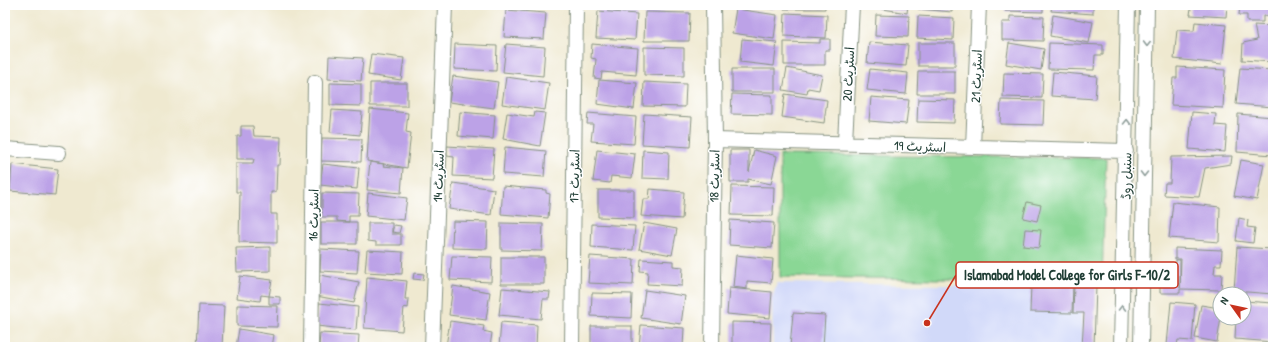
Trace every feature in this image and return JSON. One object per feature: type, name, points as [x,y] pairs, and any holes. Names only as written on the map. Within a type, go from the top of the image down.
[{"type":"street","name":"اسٹریٹ 14","points":[[432,347],[444,5]]},
{"type":"street","name":"اسٹریٹ 17","points":[[572,347],[576,5]]},
{"type":"street","name":"اسٹریٹ 18","points":[[712,347],[714,140],[713,5]]},
{"type":"street","name":"اسٹریٹ 20","points":[[845,142],[852,5]]},
{"type":"street","name":"اسٹریٹ 21","points":[[973,147],[979,5]]},
{"type":"street","name":"سنبل روڈ","points":[[1121,347],[1128,5]]},
{"type":"street","name":"سنبل روڈ","points":[[1141,347],[1147,5]]},
{"type":"street","name":"اسٹریٹ 16","points":[[311,347],[315,82]]},
{"type":"street","name":"اسٹریٹ 19","points":[[714,140],[845,142],[925,147],[1126,151]]},
{"type":"street","points":[[5,149],[59,153]]},
{"type":"street","points":[[1124,219],[1144,220]]},
{"type":"shaded area","points":[[777,283],[1081,287],[1083,347],[773,347],[772,299]]},
{"type":"green space","points":[[780,155],[1106,158],[1102,281],[780,277]]},
{"type":"building","points":[[614,5],[637,5],[636,8]]},
{"type":"building","points":[[650,5],[686,5],[686,7]]},
{"type":"building","points":[[734,5],[774,5],[774,9]]},
{"type":"building","points":[[784,5],[825,5],[825,9],[784,9]]},
{"type":"building","points":[[871,5],[908,5],[907,13],[871,7]]},
{"type":"building","points":[[918,5],[952,5],[952,12],[918,9]]},
{"type":"building","points":[[1005,5],[1043,5],[1043,12],[1005,11]]},
{"type":"building","points":[[1052,5],[1093,5],[1093,14],[1051,11]]},
{"type":"building","points":[[1177,5],[1227,5],[1226,17],[1190,15],[1191,8],[1177,7]]},
{"type":"building","points":[[1240,5],[1273,5],[1273,17],[1263,16],[1263,22],[1247,22],[1247,15],[1239,15]]},
{"type":"building","points":[[736,9],[777,15],[774,39],[732,33]]},
{"type":"building","points":[[506,10],[546,13],[544,39],[504,37]]},
{"type":"building","points":[[598,11],[637,14],[635,40],[596,38]]},
{"type":"building","points":[[645,12],[690,13],[689,41],[644,41]]},
{"type":"building","points":[[785,13],[827,15],[826,38],[784,36]]},
{"type":"building","points":[[876,15],[909,16],[908,37],[875,36]]},
{"type":"building","points":[[1053,15],[1093,22],[1089,43],[1050,36]]},
{"type":"building","points":[[918,16],[954,18],[953,40],[917,38]]},
{"type":"building","points":[[1010,16],[1044,17],[1043,41],[1002,40],[1002,22],[1010,22]]},
{"type":"building","points":[[1195,22],[1226,25],[1222,64],[1174,59],[1177,30],[1194,31]]},
{"type":"building","points":[[1254,25],[1273,26],[1273,62],[1242,60],[1243,43],[1257,40]]},
{"type":"building","points":[[742,39],[777,42],[774,66],[740,62]]},
{"type":"building","points":[[820,39],[830,39],[830,50],[825,50],[825,65],[784,65],[784,42],[820,43]]},
{"type":"building","points":[[869,42],[908,45],[906,66],[867,63]]},
{"type":"building","points":[[918,43],[955,43],[955,66],[918,66]]},
{"type":"building","points":[[1009,43],[1044,49],[1041,70],[1006,64]]},
{"type":"building","points":[[1049,43],[1103,45],[1103,55],[1095,55],[1094,70],[1048,69]]},
{"type":"building","points":[[455,44],[497,46],[496,71],[454,69]]},
{"type":"building","points":[[506,44],[545,47],[543,76],[503,72]]},
{"type":"building","points":[[592,44],[638,48],[636,75],[602,72],[601,79],[594,78],[596,59],[591,58]]},
{"type":"building","points":[[644,47],[684,48],[684,76],[644,75]]},
{"type":"building","points":[[371,54],[404,58],[401,80],[368,75]]},
{"type":"building","points":[[329,56],[363,58],[361,81],[328,79]]},
{"type":"building","points":[[1177,67],[1225,70],[1223,108],[1171,105],[1173,78],[1177,78]]},
{"type":"building","points":[[787,68],[822,75],[819,90],[808,88],[807,94],[783,90]]},
{"type":"building","points":[[1240,68],[1273,70],[1273,107],[1236,104]]},
{"type":"building","points":[[732,69],[775,69],[775,92],[732,92]]},
{"type":"building","points":[[870,69],[908,73],[906,94],[867,90]]},
{"type":"building","points":[[918,71],[955,71],[955,94],[917,94]]},
{"type":"building","points":[[1053,72],[1097,76],[1095,99],[1051,96]]},
{"type":"building","points":[[1004,73],[1043,74],[1042,98],[1003,97]]},
{"type":"building","points":[[453,76],[498,82],[494,108],[449,102]]},
{"type":"building","points":[[506,77],[549,83],[545,110],[502,104]]},
{"type":"building","points":[[599,80],[637,83],[634,109],[597,104]]},
{"type":"building","points":[[644,82],[686,84],[685,107],[643,106]]},
{"type":"building","points":[[330,83],[361,84],[361,106],[330,105]]},
{"type":"building","points":[[370,83],[407,83],[407,106],[370,106]]},
{"type":"building","points":[[732,94],[772,95],[772,115],[731,114]]},
{"type":"building","points":[[785,94],[827,100],[824,123],[782,117]]},
{"type":"building","points":[[871,97],[909,100],[906,124],[869,121]]},
{"type":"building","points":[[918,99],[955,100],[954,123],[917,122]]},
{"type":"building","points":[[1001,100],[1044,101],[1043,125],[1000,124]]},
{"type":"building","points":[[370,109],[408,113],[406,132],[411,133],[407,168],[367,161]]},
{"type":"building","points":[[332,110],[362,112],[360,135],[330,132]]},
{"type":"building","points":[[460,112],[495,115],[493,139],[458,136]]},
{"type":"building","points":[[535,112],[545,113],[540,146],[503,139],[507,113],[534,117]]},
{"type":"building","points":[[1192,112],[1216,114],[1215,125],[1227,126],[1225,152],[1189,149]]},
{"type":"building","points":[[588,113],[636,117],[634,144],[591,141],[593,124],[587,124]]},
{"type":"building","points":[[644,114],[692,117],[690,147],[642,144]]},
{"type":"building","points":[[1238,114],[1273,117],[1272,155],[1237,152]]},
{"type":"building","points":[[241,126],[253,126],[254,136],[281,137],[280,165],[277,165],[276,192],[271,192],[271,214],[277,214],[277,243],[239,242],[240,192],[236,192],[236,163],[253,163],[254,159],[237,159],[237,136],[241,136]]},
{"type":"building","points":[[322,138],[362,139],[361,162],[321,161]]},
{"type":"building","points":[[447,146],[494,149],[492,178],[453,176],[454,157],[447,156]]},
{"type":"building","points":[[505,147],[546,151],[544,177],[503,174]]},
{"type":"building","points":[[597,150],[635,154],[632,178],[611,176],[610,183],[593,181]]},
{"type":"building","points":[[643,150],[669,152],[668,179],[642,178]]},
{"type":"building","points":[[730,150],[749,150],[749,172],[754,150],[777,156],[771,184],[748,179],[748,182],[730,182]]},
{"type":"building","points":[[1232,156],[1231,164],[1205,168],[1199,197],[1164,195],[1165,183],[1170,183],[1171,157]]},
{"type":"building","points":[[1241,160],[1264,164],[1257,200],[1234,196]]},
{"type":"building","points":[[370,162],[384,164],[383,166],[403,168],[401,193],[367,190]]},
{"type":"building","points":[[12,164],[58,169],[55,195],[10,191]]},
{"type":"building","points":[[323,164],[359,168],[357,189],[320,185]]},
{"type":"building","points":[[453,183],[494,189],[491,215],[449,209]]},
{"type":"building","points":[[503,186],[546,190],[546,193],[550,194],[548,218],[501,214]]},
{"type":"building","points":[[732,186],[774,187],[773,216],[731,215]]},
{"type":"building","points":[[650,189],[684,192],[682,219],[641,216],[643,199],[649,199]]},
{"type":"building","points":[[598,190],[634,190],[634,218],[598,217]]},
{"type":"building","points":[[322,193],[359,194],[358,216],[349,216],[349,222],[337,221],[337,217],[322,217]]},
{"type":"building","points":[[368,193],[407,198],[404,220],[366,216]]},
{"type":"building","points":[[1027,202],[1041,205],[1037,221],[1023,218]]},
{"type":"building","points":[[1173,202],[1220,207],[1219,242],[1169,238]]},
{"type":"building","points":[[1239,218],[1248,220],[1247,227],[1255,228],[1253,243],[1236,241]]},
{"type":"building","points":[[730,220],[774,223],[772,248],[729,245]]},
{"type":"building","points":[[453,221],[488,222],[487,249],[452,248]]},
{"type":"building","points":[[321,222],[357,222],[357,244],[321,244]]},
{"type":"building","points":[[368,223],[392,223],[392,234],[401,234],[401,245],[376,245],[376,242],[368,241]]},
{"type":"building","points":[[501,223],[543,224],[542,251],[501,250]]},
{"type":"building","points":[[644,223],[677,229],[672,255],[639,249]]},
{"type":"building","points":[[592,224],[635,226],[633,250],[591,247]]},
{"type":"building","points":[[394,225],[401,226],[399,233],[392,232]]},
{"type":"building","points":[[1025,229],[1041,230],[1039,248],[1023,246]]},
{"type":"building","points":[[270,247],[270,271],[237,272],[236,248]]},
{"type":"building","points":[[1237,247],[1273,249],[1273,294],[1252,292],[1252,286],[1234,286]]},
{"type":"building","points":[[1175,248],[1222,250],[1221,265],[1215,265],[1214,274],[1222,274],[1221,286],[1212,286],[1212,290],[1180,289],[1180,293],[1160,293],[1160,276],[1175,276],[1176,260],[1180,260],[1180,288],[1181,259],[1175,259]]},
{"type":"building","points":[[321,249],[359,251],[357,273],[320,271]]},
{"type":"building","points":[[367,250],[403,252],[402,274],[365,272]]},
{"type":"building","points":[[736,255],[773,259],[771,283],[747,281],[747,289],[733,287]]},
{"type":"building","points":[[452,256],[492,257],[491,282],[450,280]]},
{"type":"building","points":[[590,256],[634,259],[633,285],[588,283]]},
{"type":"building","points":[[501,257],[544,257],[544,284],[501,284]]},
{"type":"building","points":[[641,259],[673,261],[673,266],[683,267],[682,286],[647,284],[648,272],[640,271]]},
{"type":"building","points":[[414,273],[424,274],[423,280],[413,279]]},
{"type":"building","points":[[320,275],[359,282],[354,303],[316,296]]},
{"type":"building","points":[[240,276],[272,280],[269,296],[261,295],[260,301],[237,298]]},
{"type":"building","points":[[367,277],[407,281],[405,299],[409,299],[408,308],[404,307],[402,331],[364,328]]},
{"type":"building","points":[[1031,284],[1073,285],[1072,313],[1030,312]]},
{"type":"building","points":[[453,286],[490,292],[486,320],[449,315]]},
{"type":"building","points":[[1074,286],[1096,286],[1094,347],[1082,347],[1084,313],[1073,313]]},
{"type":"building","points":[[502,288],[550,292],[549,299],[543,299],[541,319],[499,315]]},
{"type":"building","points":[[729,288],[772,292],[770,318],[727,314]]},
{"type":"building","points":[[645,290],[685,296],[681,324],[641,318]]},
{"type":"building","points":[[592,293],[632,294],[631,318],[591,316]]},
{"type":"building","points":[[269,296],[280,297],[280,304],[269,304]]},
{"type":"building","points":[[1171,302],[1195,304],[1192,341],[1178,340],[1177,346],[1167,345]]},
{"type":"building","points":[[1252,302],[1273,303],[1273,342],[1235,339],[1236,326],[1252,326]]},
{"type":"building","points":[[319,303],[358,307],[356,330],[316,326]]},
{"type":"building","points":[[199,305],[224,306],[222,347],[197,347]]},
{"type":"building","points":[[237,305],[278,306],[277,327],[237,326]]},
{"type":"building","points":[[1201,305],[1212,307],[1212,326],[1220,326],[1217,342],[1195,338]]},
{"type":"building","points":[[793,313],[825,315],[823,347],[790,347]]},
{"type":"building","points":[[450,321],[484,326],[483,331],[492,333],[490,347],[446,346]]},
{"type":"building","points":[[501,322],[537,325],[536,347],[499,347]]},
{"type":"building","points":[[732,322],[771,323],[770,347],[732,347]]},
{"type":"building","points":[[641,325],[684,328],[683,347],[639,347]]},
{"type":"building","points":[[591,326],[632,326],[632,347],[591,347]]},
{"type":"building","points":[[239,329],[274,335],[272,347],[236,347]]},
{"type":"building","points":[[320,333],[359,335],[358,347],[319,347]]},
{"type":"place","name":"Islamabad Model College for Girls F-10/2","points":[[927,323]]}]
